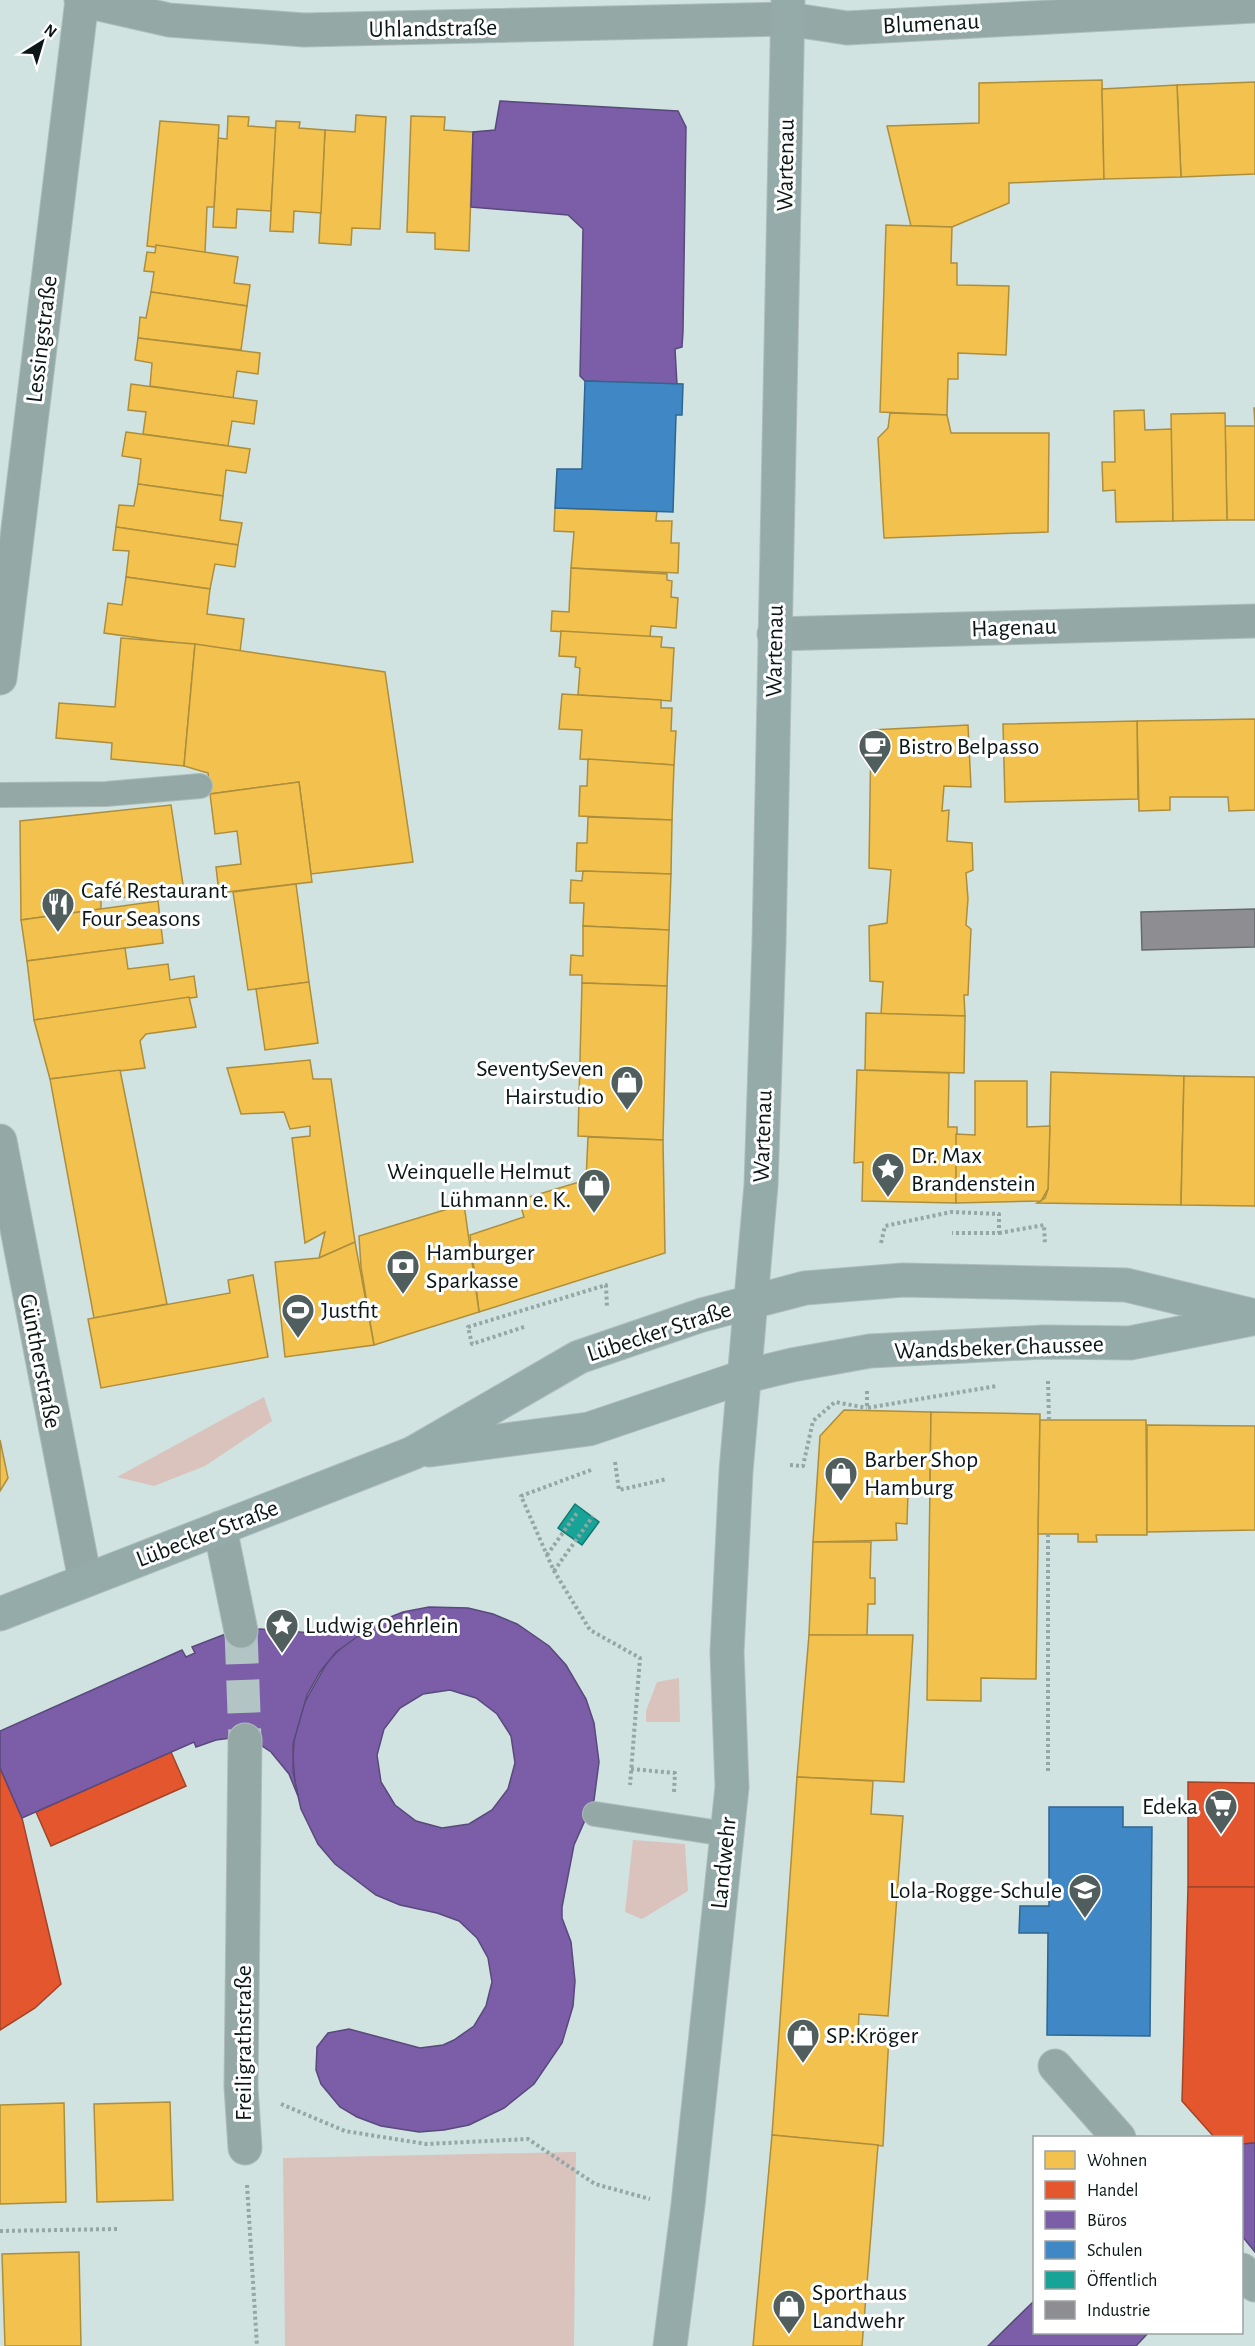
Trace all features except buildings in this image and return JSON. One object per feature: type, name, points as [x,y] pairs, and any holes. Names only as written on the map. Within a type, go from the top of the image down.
[{"type":"main road","name":"Wartenau","points":[[743,1377],[760,1185],[768,978],[788,10]]},
{"type":"main road","name":"Wandsbeker Chaussee","points":[[750,1301],[805,1288],[903,1280],[1126,1285],[1255,1317]]},
{"type":"main road","name":"Lübecker Straße","points":[[0,1614],[413,1453],[579,1357],[645,1332],[750,1301]]},
{"type":"main road","name":"Wandsbeker Chaussee","points":[[743,1377],[792,1365],[870,1351],[1034,1343],[1130,1343],[1255,1317]]},
{"type":"main road","name":"Lübecker Straße","points":[[413,1453],[589,1429],[743,1377]]},
{"type":"main road","name":"Landwehr","points":[[670,2346],[688,2205],[732,1787],[727,1652],[743,1377]]},
{"type":"street","name":"Uhlandstraße","points":[[82,0],[169,20],[304,30],[788,10]]},
{"type":"street","name":"Lessingstraße","points":[[0,678],[82,0]]},
{"type":"street","name":"Blumenau","points":[[788,10],[847,28],[1255,6]]},
{"type":"street","name":"Hagenau","points":[[774,634],[1255,621]]},
{"type":"street","name":"Güntherstraße","points":[[0,1141],[85,1580]]},
{"type":"street","points":[[220,1528],[241,1631]]},
{"type":"street","name":"Freiligrathstraße","points":[[244,2148],[241,2087],[245,1740]]},
{"type":"street","points":[[1055,2066],[1117,2136]]},
{"type":"street","points":[[1243,2271],[1255,2284]]},
{"type":"lane","points":[[0,795],[106,794],[200,786]]},
{"type":"lane","points":[[595,1814],[726,1834]]},
{"type":"path","points":[[880,1249],[885,1226],[951,1212],[999,1214],[999,1233],[952,1233]]},
{"type":"path","points":[[524,1327],[472,1344],[468,1327],[606,1285],[607,1317]]},
{"type":"path","points":[[1047,1377],[1049,1420]]},
{"type":"path","points":[[790,1465],[803,1466],[813,1421],[835,1402],[867,1408],[1002,1385]]},
{"type":"path","points":[[867,1392],[867,1408]]},
{"type":"path","points":[[614,1450],[619,1490],[667,1479]]},
{"type":"path","points":[[604,1465],[615,1461]]},
{"type":"path","points":[[594,1469],[521,1496],[554,1571],[590,1630],[640,1658],[628,1819]]},
{"type":"path","points":[[547,1555],[577,1513]]},
{"type":"path","points":[[554,1571],[593,1516]]},
{"type":"path","points":[[1048,1534],[1048,1771]]},
{"type":"path","points":[[632,1769],[675,1773],[674,1794]]},
{"type":"path","points":[[241,2087],[345,2131],[426,2144],[528,2139],[595,2184],[646,2198],[688,2205]]},
{"type":"path","name":"Freiligrathstraße","points":[[244,2148],[257,2346]]},
{"type":"path","points":[[0,2231],[117,2229]]},
{"type":"shaded area","points":[[264,1397],[272,1421],[205,1466],[154,1486],[117,1477]]},
{"type":"shaded area","points":[[679,1678],[680,1722],[646,1722],[646,1711],[657,1682]]},
{"type":"shaded area","points":[[633,1840],[685,1844],[688,1891],[642,1919],[625,1912]]},
{"type":"shaded area","points":[[576,2152],[574,2346],[285,2346],[283,2158]]},
{"type":"tunnel","points":[[241,1631],[245,1740]]},
{"type":"place","name":"Bistro Belpasso","points":[[875,775]]},
{"type":"place","name":"Café Restaurant Four Seasons","points":[[58,933]]},
{"type":"place","name":"SeventySeven Hairstudio","points":[[627,1111]]},
{"type":"place","name":"Dr. Max Brandenstein","points":[[888,1198]]},
{"type":"place","name":"Weinquelle Helmut Lühmann e. K.","points":[[594,1214]]},
{"type":"place","name":"Hamburger Sparkasse","points":[[403,1295]]},
{"type":"place","name":"Justfit","points":[[298,1339]]},
{"type":"place","name":"Barber Shop Hamburg","points":[[841,1502]]},
{"type":"place","name":"Ludwig Oehrlein","points":[[282,1654]]},
{"type":"place","name":"Edeka","points":[[1221,1835]]},
{"type":"place","name":"Lola-Rogge-Schule","points":[[1085,1919]]},
{"type":"place","name":"SP:Kröger","points":[[803,2064]]},
{"type":"place","name":"Sporthaus Landwehr","points":[[789,2335]]}]
